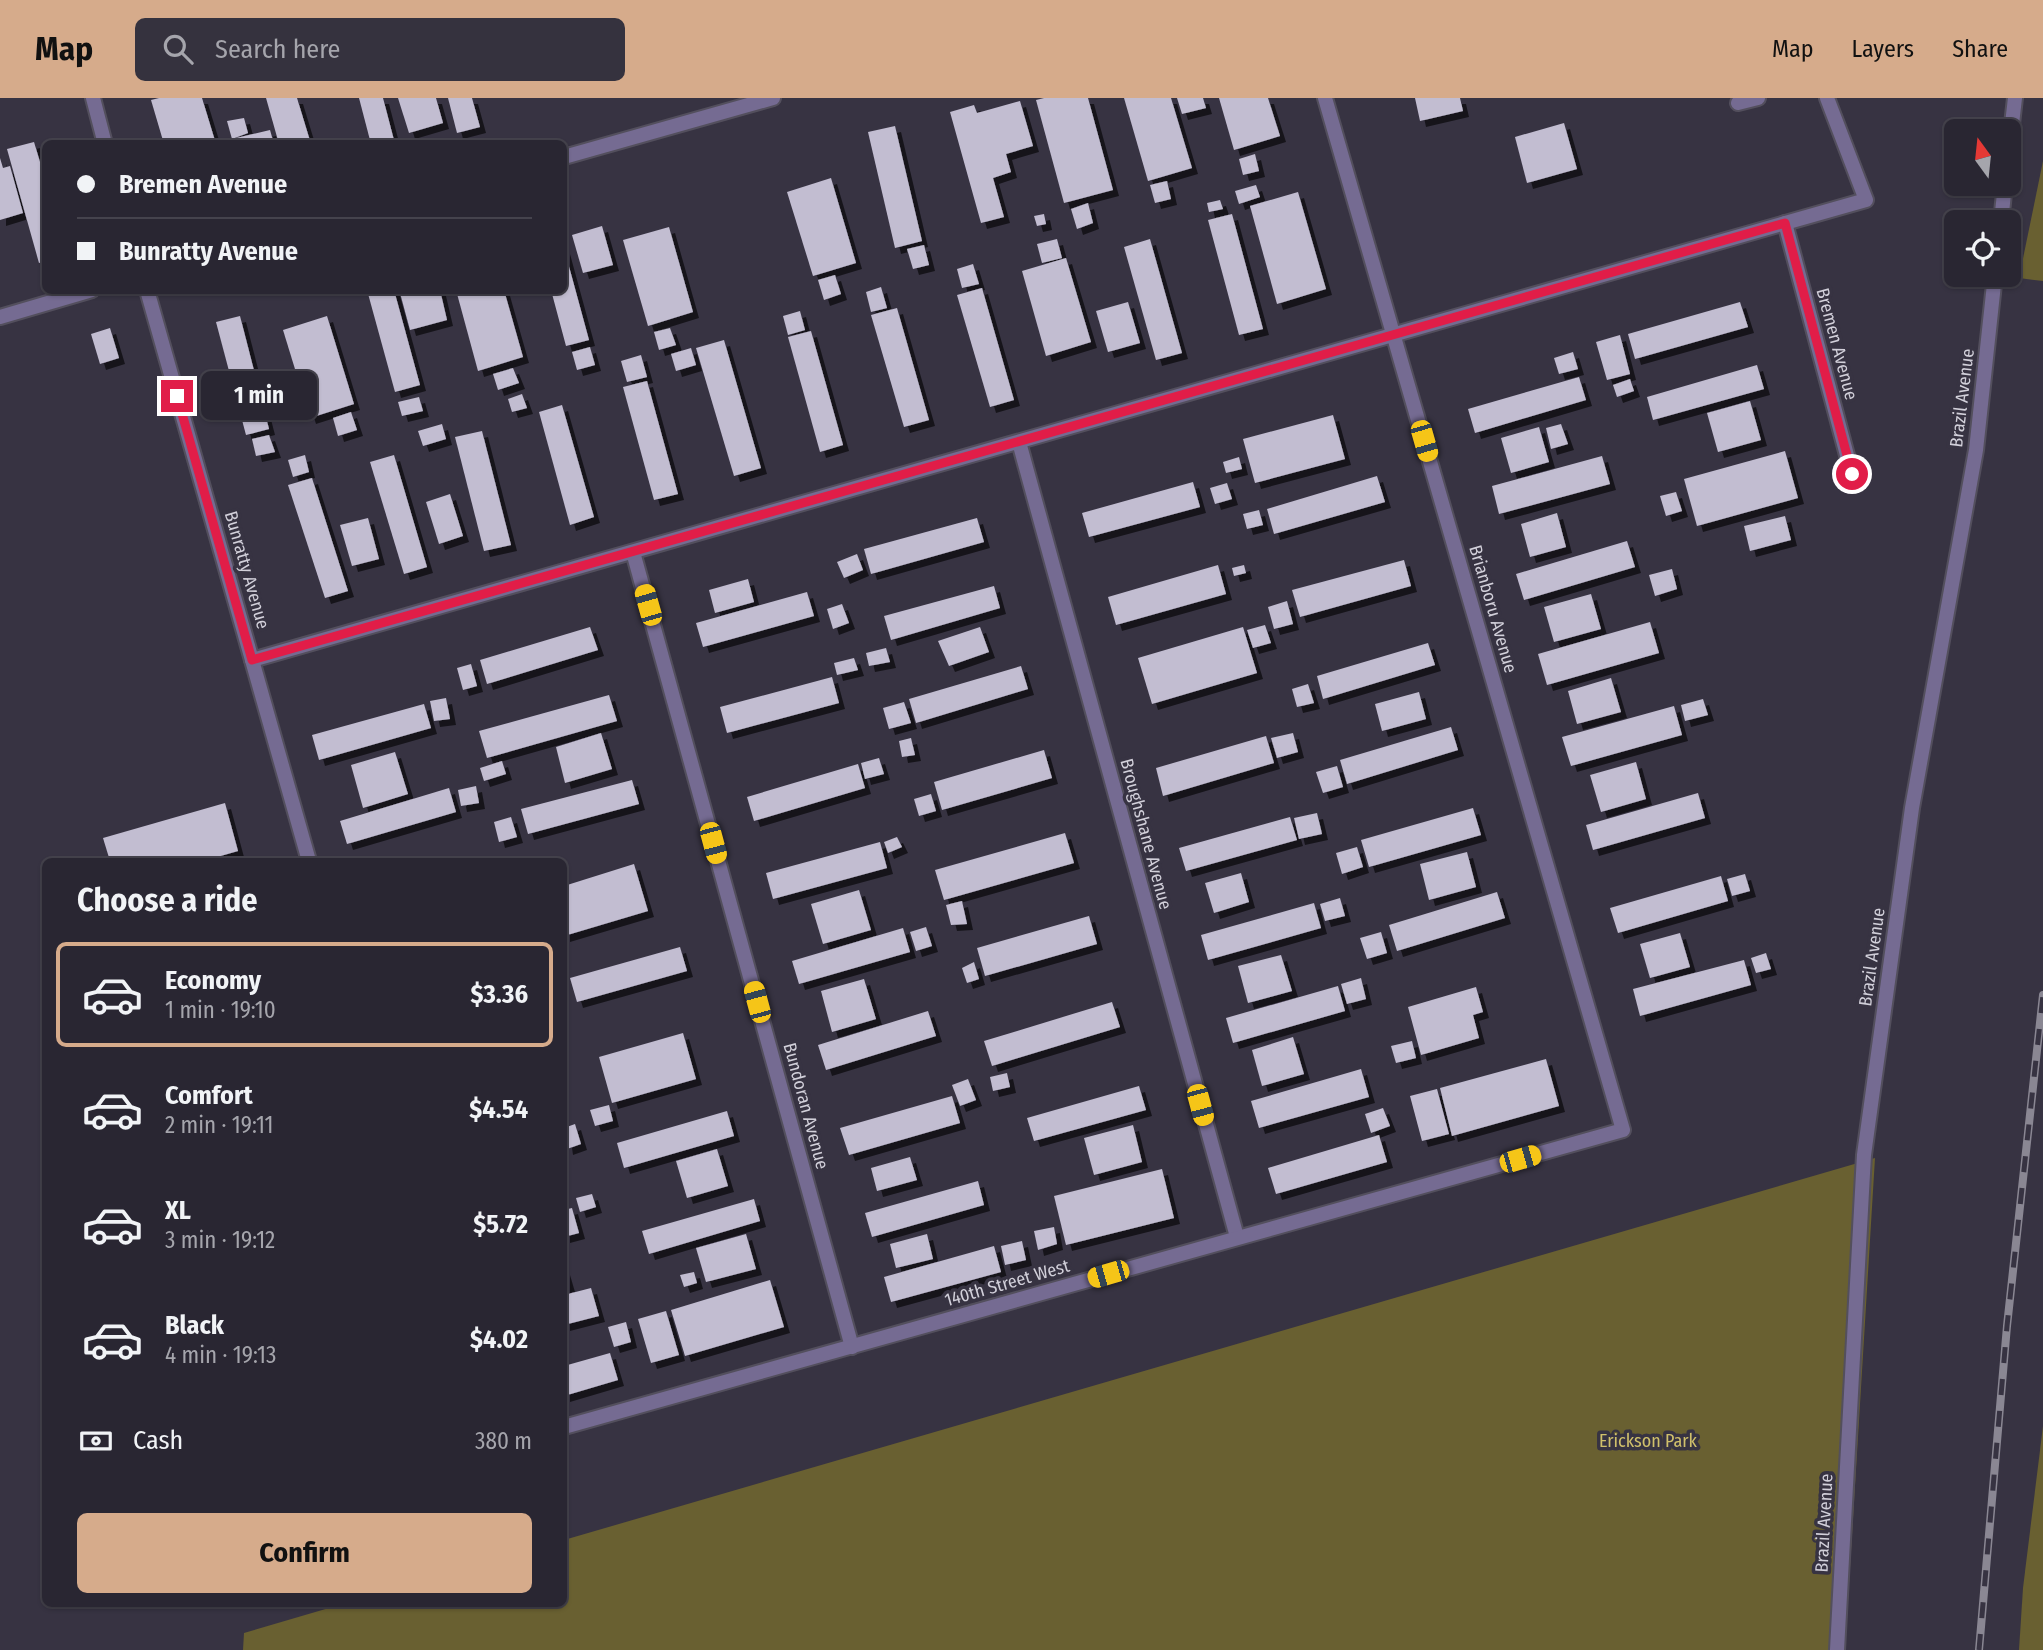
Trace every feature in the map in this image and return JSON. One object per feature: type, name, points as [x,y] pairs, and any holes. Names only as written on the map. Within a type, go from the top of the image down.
[{"type":"street","points":[[93,98],[104,140]]},
{"type":"street","points":[[567,156],[773,98]]},
{"type":"street","name":"Brianboru Avenue","points":[[1325,98],[1623,1130]]},
{"type":"street","points":[[1738,103],[1758,98]]},
{"type":"street","points":[[252,660],[1866,200],[1827,98]]},
{"type":"street","points":[[2013,119],[2015,98]]},
{"type":"street","name":"Bremen Avenue","points":[[1785,223],[1852,474]]},
{"type":"street","name":"Brazil Avenue","points":[[1837,1650],[1864,1155],[1912,808],[1976,450],[1994,287]]},
{"type":"street","points":[[0,317],[78,294]]},
{"type":"street","name":"Bunratty Avenue","points":[[148,294],[308,858]]},
{"type":"street","name":"Broughshane Avenue","points":[[1018,442],[1237,1237]]},
{"type":"street","name":"Bundoran Avenue","points":[[633,552],[852,1347]]},
{"type":"street","name":"140th Street West","points":[[567,1426],[1623,1130]]},
{"type":"green space","points":[[2043,161],[2043,281],[2021,278]]},
{"type":"green space","name":"Erickson Park","points":[[1875,1158],[1845,1650],[243,1650],[244,1633],[332,1607],[567,1607],[567,1539]]},
{"type":"green space","points":[[2043,1426],[2043,1650],[2019,1650],[2023,1588]]},
{"type":"building","points":[[202,98],[215,140],[163,140],[151,100]]},
{"type":"building","points":[[266,98],[297,98],[310,140],[278,140]]},
{"type":"building","points":[[359,98],[383,98],[394,140],[370,140]]},
{"type":"building","points":[[398,98],[436,98],[443,123],[409,133]]},
{"type":"building","points":[[448,98],[472,98],[480,127],[457,133]]},
{"type":"building","points":[[1088,98],[1113,190],[1064,203],[1036,100]]},
{"type":"building","points":[[1124,98],[1171,98],[1192,168],[1148,181]]},
{"type":"building","points":[[1177,98],[1203,98],[1206,108],[1182,114]]},
{"type":"building","points":[[1219,98],[1268,98],[1280,136],[1234,150]]},
{"type":"building","points":[[1415,98],[1460,98],[1463,111],[1420,121]]},
{"type":"building","points":[[1020,101],[1033,146],[1006,154],[1011,172],[993,178],[1004,217],[981,223],[950,112],[974,105],[977,113]]},
{"type":"building","points":[[244,118],[248,133],[232,139],[227,121]]},
{"type":"building","points":[[1564,123],[1577,169],[1527,183],[1515,137]]},
{"type":"building","points":[[895,126],[922,241],[895,248],[868,132]]},
{"type":"building","points":[[270,130],[273,140],[232,140]]},
{"type":"building","points":[[34,142],[42,169],[42,262],[39,263],[7,149]]},
{"type":"building","points":[[1255,154],[1259,171],[1243,175],[1239,159]]},
{"type":"building","points":[[0,158],[3,168],[10,166],[23,213],[0,220]]},
{"type":"building","points":[[831,178],[856,263],[813,276],[787,192]]},
{"type":"building","points":[[1167,181],[1171,199],[1155,203],[1150,185]]},
{"type":"building","points":[[1256,185],[1260,197],[1239,204],[1235,191]]},
{"type":"building","points":[[1298,192],[1326,289],[1277,304],[1250,206]]},
{"type":"building","points":[[1220,200],[1223,209],[1209,212],[1207,203]]},
{"type":"building","points":[[1088,203],[1093,223],[1077,229],[1071,209]]},
{"type":"building","points":[[1044,214],[1046,224],[1037,226],[1034,216]]},
{"type":"building","points":[[1232,214],[1263,329],[1239,335],[1208,220]]},
{"type":"building","points":[[602,226],[613,265],[583,273],[572,235]]},
{"type":"building","points":[[669,227],[693,312],[648,326],[623,240]]},
{"type":"building","points":[[1057,239],[1062,258],[1042,263],[1037,244]]},
{"type":"building","points":[[1150,239],[1182,353],[1156,360],[1124,247]]},
{"type":"building","points":[[924,245],[929,265],[913,269],[907,249]]},
{"type":"building","points":[[1066,258],[1091,342],[1046,356],[1022,271]]},
{"type":"building","points":[[567,259],[589,340],[566,346],[552,294],[567,294]]},
{"type":"building","points":[[973,264],[979,284],[962,288],[957,269]]},
{"type":"building","points":[[835,275],[841,294],[824,300],[818,280]]},
{"type":"building","points":[[881,287],[887,308],[871,312],[866,292]]},
{"type":"building","points":[[982,288],[1014,400],[990,407],[957,295]]},
{"type":"building","points":[[368,294],[395,294],[420,385],[395,392]]},
{"type":"building","points":[[400,294],[441,294],[447,320],[410,330]]},
{"type":"building","points":[[457,294],[505,294],[523,357],[478,371]]},
{"type":"building","points":[[1128,302],[1140,343],[1108,352],[1096,311]]},
{"type":"building","points":[[1740,302],[1748,327],[1635,359],[1628,334]]},
{"type":"building","points":[[897,308],[929,420],[904,427],[871,315]]},
{"type":"building","points":[[800,311],[805,330],[788,335],[783,316]]},
{"type":"building","points":[[240,316],[269,429],[246,435],[216,322]]},
{"type":"building","points":[[327,316],[354,404],[310,418],[283,330]]},
{"type":"building","points":[[110,328],[119,358],[100,364],[91,334]]},
{"type":"building","points":[[670,328],[676,345],[659,350],[654,332]]},
{"type":"building","points":[[811,331],[843,445],[820,452],[788,337]]},
{"type":"building","points":[[1620,335],[1630,374],[1607,380],[1596,342]]},
{"type":"building","points":[[724,340],[761,468],[734,476],[696,348]]},
{"type":"building","points":[[590,347],[595,365],[577,370],[572,352]]},
{"type":"building","points":[[691,348],[696,365],[676,371],[671,354]]},
{"type":"building","points":[[1573,352],[1578,369],[1559,374],[1554,358]]},
{"type":"building","points":[[641,355],[647,377],[627,382],[621,361]]},
{"type":"building","points":[[1757,365],[1764,389],[1653,420],[1647,397]]},
{"type":"building","points":[[513,368],[519,383],[498,390],[493,374]]},
{"type":"building","points":[[1579,377],[1586,400],[1475,433],[1468,409]]},
{"type":"building","points":[[1630,379],[1634,391],[1617,397],[1613,385]]},
{"type":"building","points":[[647,381],[678,494],[654,500],[623,387]]},
{"type":"building","points":[[522,394],[527,408],[512,412],[508,399]]},
{"type":"building","points":[[419,397],[423,411],[402,416],[398,402]]},
{"type":"building","points":[[1750,401],[1761,440],[1718,452],[1707,413]]},
{"type":"building","points":[[562,405],[594,517],[570,525],[539,412]]},
{"type":"building","points":[[351,412],[357,430],[338,436],[333,418]]},
{"type":"building","points":[[1333,415],[1345,459],[1255,483],[1243,439]]},
{"type":"building","points":[[442,424],[446,439],[423,446],[418,431]]},
{"type":"building","points":[[1561,424],[1568,444],[1551,449],[1546,428]]},
{"type":"building","points":[[1539,427],[1549,462],[1511,473],[1501,438]]},
{"type":"building","points":[[482,431],[511,545],[484,551],[455,437]]},
{"type":"building","points":[[269,435],[275,452],[256,456],[252,439]]},
{"type":"building","points":[[1785,451],[1798,498],[1697,526],[1684,479]]},
{"type":"building","points":[[305,455],[309,472],[293,477],[288,460]]},
{"type":"building","points":[[394,455],[427,567],[404,574],[370,462]]},
{"type":"building","points":[[1602,456],[1610,484],[1499,514],[1492,486]]},
{"type":"building","points":[[1239,457],[1242,469],[1226,473],[1223,462]]},
{"type":"building","points":[[1377,476],[1385,502],[1274,534],[1267,509]]},
{"type":"building","points":[[312,478],[348,591],[325,598],[288,485]]},
{"type":"building","points":[[1193,482],[1200,507],[1089,537],[1082,513]]},
{"type":"building","points":[[1227,483],[1232,499],[1215,504],[1210,488]]},
{"type":"building","points":[[1676,492],[1682,511],[1666,516],[1660,496]]},
{"type":"building","points":[[450,494],[463,536],[439,544],[426,502]]},
{"type":"building","points":[[1259,510],[1263,525],[1247,529],[1243,514]]},
{"type":"building","points":[[1557,513],[1566,547],[1530,557],[1521,524]]},
{"type":"building","points":[[1785,516],[1791,540],[1750,551],[1744,526]]},
{"type":"building","points":[[368,518],[379,559],[352,566],[340,525]]},
{"type":"building","points":[[977,518],[984,542],[871,574],[864,549]]},
{"type":"building","points":[[1627,541],[1635,567],[1524,600],[1516,574]]},
{"type":"building","points":[[857,554],[863,570],[844,578],[837,562]]},
{"type":"building","points":[[1404,560],[1411,586],[1300,617],[1292,590]]},
{"type":"building","points":[[1218,565],[1226,594],[1116,625],[1108,597]]},
{"type":"building","points":[[1244,565],[1246,573],[1234,576],[1232,568]]},
{"type":"building","points":[[1672,569],[1677,589],[1655,596],[1649,575]]},
{"type":"building","points":[[748,579],[754,602],[715,613],[709,590]]},
{"type":"building","points":[[994,586],[1000,608],[891,640],[884,616]]},
{"type":"building","points":[[807,592],[814,616],[703,647],[696,623]]},
{"type":"building","points":[[1591,594],[1601,629],[1554,642],[1544,607]]},
{"type":"building","points":[[1287,601],[1293,624],[1274,629],[1268,607]]},
{"type":"building","points":[[842,604],[849,623],[833,629],[827,609]]},
{"type":"building","points":[[1650,622],[1659,653],[1547,685],[1538,654]]},
{"type":"building","points":[[1265,625],[1271,643],[1253,648],[1247,630]]},
{"type":"building","points":[[590,627],[598,650],[487,684],[480,660]]},
{"type":"building","points":[[980,627],[989,652],[949,666],[938,641]]},
{"type":"building","points":[[1243,627],[1257,673],[1152,704],[1138,658]]},
{"type":"building","points":[[1428,643],[1435,665],[1323,699],[1317,676]]},
{"type":"building","points":[[886,648],[890,662],[869,666],[866,653]]},
{"type":"building","points":[[854,658],[858,670],[837,675],[834,663]]},
{"type":"building","points":[[471,664],[477,686],[463,690],[457,668]]},
{"type":"building","points":[[1021,666],[1028,689],[916,723],[909,699]]},
{"type":"building","points":[[832,677],[839,703],[727,733],[720,707]]},
{"type":"building","points":[[1611,678],[1621,712],[1577,724],[1568,691]]},
{"type":"building","points":[[1308,684],[1314,703],[1297,707],[1292,689]]},
{"type":"building","points":[[1419,692],[1426,719],[1382,731],[1375,704]]},
{"type":"building","points":[[609,695],[617,721],[487,758],[479,731]]},
{"type":"building","points":[[446,698],[450,719],[434,721],[430,701]]},
{"type":"building","points":[[1703,699],[1708,715],[1685,721],[1681,705]]},
{"type":"building","points":[[904,702],[911,723],[889,729],[883,708]]},
{"type":"building","points":[[424,704],[431,728],[319,760],[312,735]]},
{"type":"building","points":[[1674,706],[1682,735],[1571,766],[1562,737]]},
{"type":"building","points":[[1451,727],[1458,750],[1347,784],[1340,760]]},
{"type":"building","points":[[601,733],[612,769],[565,783],[556,747]]},
{"type":"building","points":[[1293,733],[1298,752],[1277,758],[1271,738]]},
{"type":"building","points":[[1266,736],[1274,763],[1163,796],[1156,768]]},
{"type":"building","points":[[911,738],[915,755],[902,757],[899,741]]},
{"type":"building","points":[[1044,750],[1052,778],[942,810],[934,782]]},
{"type":"building","points":[[395,752],[408,794],[363,808],[351,765]]},
{"type":"building","points":[[879,758],[884,774],[865,779],[861,763]]},
{"type":"building","points":[[502,761],[506,774],[484,781],[480,768]]},
{"type":"building","points":[[1636,762],[1646,799],[1601,812],[1590,775]]},
{"type":"building","points":[[858,764],[865,788],[754,821],[747,797]]},
{"type":"building","points":[[1337,766],[1343,787],[1323,793],[1316,772]]},
{"type":"building","points":[[632,780],[639,804],[528,834],[521,809]]},
{"type":"building","points":[[476,786],[479,803],[461,806],[458,790]]},
{"type":"building","points":[[449,788],[456,812],[347,844],[340,821]]},
{"type":"building","points":[[1698,793],[1705,818],[1593,850],[1586,825]]},
{"type":"building","points":[[931,794],[936,811],[919,816],[914,799]]},
{"type":"building","points":[[225,803],[238,851],[214,858],[109,858],[103,838]]},
{"type":"building","points":[[1473,808],[1481,835],[1369,867],[1361,840]]},
{"type":"building","points":[[1317,813],[1322,834],[1299,839],[1294,818]]},
{"type":"building","points":[[511,817],[517,837],[499,842],[494,822]]},
{"type":"building","points":[[1290,817],[1297,840],[1186,871],[1179,848]]},
{"type":"building","points":[[1065,833],[1074,863],[944,900],[935,870]]},
{"type":"building","points":[[897,837],[902,847],[888,853],[884,842]]},
{"type":"building","points":[[880,842],[887,868],[773,899],[766,873]]},
{"type":"building","points":[[1357,847],[1363,867],[1342,874],[1336,853]]},
{"type":"building","points":[[1467,852],[1476,887],[1429,900],[1420,864]]},
{"type":"building","points":[[634,864],[648,911],[567,935],[567,885]]},
{"type":"building","points":[[1241,873],[1249,902],[1214,913],[1205,883]]},
{"type":"building","points":[[1745,874],[1750,891],[1732,896],[1727,879]]},
{"type":"building","points":[[1721,876],[1728,901],[1618,933],[1610,908]]},
{"type":"building","points":[[859,890],[871,930],[823,944],[811,904]]},
{"type":"building","points":[[1497,892],[1505,918],[1397,951],[1389,925]]},
{"type":"building","points":[[1340,898],[1345,916],[1325,921],[1320,904]]},
{"type":"building","points":[[962,901],[967,924],[951,925],[946,905]]},
{"type":"building","points":[[1314,903],[1321,928],[1208,960],[1201,935]]},
{"type":"building","points":[[1089,916],[1097,944],[985,976],[977,948]]},
{"type":"building","points":[[926,927],[932,946],[916,951],[910,932]]},
{"type":"building","points":[[903,928],[910,952],[799,984],[792,961]]},
{"type":"building","points":[[1381,932],[1387,953],[1367,959],[1360,938]]},
{"type":"building","points":[[1680,933],[1690,967],[1650,978],[1640,944]]},
{"type":"building","points":[[680,947],[687,971],[577,1002],[570,978]]},
{"type":"building","points":[[1766,953],[1771,969],[1756,973],[1751,958]]},
{"type":"building","points":[[1281,955],[1292,991],[1248,1003],[1238,966]]},
{"type":"building","points":[[1744,960],[1751,985],[1640,1016],[1633,989]]},
{"type":"building","points":[[974,962],[979,979],[967,983],[962,968]]},
{"type":"building","points":[[1361,978],[1366,999],[1347,1004],[1341,984]]},
{"type":"building","points":[[864,979],[876,1019],[832,1032],[821,991]]},
{"type":"building","points":[[1338,986],[1345,1011],[1233,1043],[1226,1018]]},
{"type":"building","points":[[1476,987],[1483,1012],[1473,1015],[1479,1038],[1421,1055],[1408,1007]]},
{"type":"building","points":[[1112,1002],[1120,1027],[992,1066],[984,1041]]},
{"type":"building","points":[[928,1011],[936,1036],[826,1070],[818,1045]]},
{"type":"building","points":[[683,1033],[696,1079],[612,1103],[599,1057]]},
{"type":"building","points":[[1293,1037],[1304,1074],[1262,1086],[1252,1050]]},
{"type":"building","points":[[1412,1041],[1416,1058],[1396,1063],[1391,1046]]},
{"type":"building","points":[[1546,1059],[1559,1106],[1452,1136],[1440,1088]]},
{"type":"building","points":[[1361,1069],[1369,1097],[1259,1128],[1251,1101]]},
{"type":"building","points":[[1007,1073],[1010,1087],[993,1091],[990,1077]]},
{"type":"building","points":[[968,1079],[976,1100],[960,1106],[952,1085]]},
{"type":"building","points":[[1139,1086],[1146,1110],[1034,1141],[1027,1118]]},
{"type":"building","points":[[1437,1089],[1449,1134],[1422,1141],[1410,1096]]},
{"type":"building","points":[[952,1096],[960,1123],[849,1155],[840,1128]]},
{"type":"building","points":[[609,1105],[613,1121],[595,1126],[590,1110]]},
{"type":"building","points":[[1383,1108],[1390,1126],[1371,1133],[1365,1114]]},
{"type":"building","points":[[727,1111],[734,1136],[624,1168],[617,1143]]},
{"type":"building","points":[[575,1124],[581,1144],[567,1149],[567,1127]]},
{"type":"building","points":[[1133,1125],[1142,1162],[1094,1175],[1084,1138]]},
{"type":"building","points":[[1379,1135],[1387,1162],[1276,1194],[1268,1168]]},
{"type":"building","points":[[717,1149],[728,1186],[687,1198],[676,1161]]},
{"type":"building","points":[[910,1157],[917,1180],[877,1191],[871,1168]]},
{"type":"building","points":[[1162,1169],[1174,1218],[1066,1245],[1054,1196]]},
{"type":"building","points":[[978,1181],[984,1205],[872,1237],[865,1213]]},
{"type":"building","points":[[592,1194],[596,1207],[580,1212],[576,1198]]},
{"type":"building","points":[[754,1199],[760,1221],[649,1254],[642,1231]]},
{"type":"building","points":[[572,1208],[579,1233],[567,1236],[567,1209]]},
{"type":"building","points":[[1054,1227],[1057,1244],[1038,1250],[1034,1231]]},
{"type":"building","points":[[746,1234],[756,1269],[706,1282],[696,1248]]},
{"type":"building","points":[[927,1234],[933,1259],[896,1268],[890,1244]]},
{"type":"building","points":[[1022,1241],[1026,1260],[1005,1265],[1001,1246]]},
{"type":"building","points":[[994,1246],[1001,1272],[891,1302],[884,1277]]},
{"type":"building","points":[[694,1272],[697,1283],[684,1287],[680,1275]]},
{"type":"building","points":[[770,1280],[784,1327],[685,1356],[671,1310]]},
{"type":"building","points":[[591,1288],[599,1316],[567,1324],[567,1294]]},
{"type":"building","points":[[666,1311],[679,1355],[651,1363],[638,1319]]},
{"type":"building","points":[[626,1322],[631,1342],[614,1347],[608,1327]]},
{"type":"building","points":[[610,1353],[618,1380],[567,1395],[567,1365]]},
{"type":"railway","points":[[1979,1650],[2007,1326],[2043,995]]},
{"type":"route","points":[[177,396],[252,660],[1785,223],[1852,474]]}]
